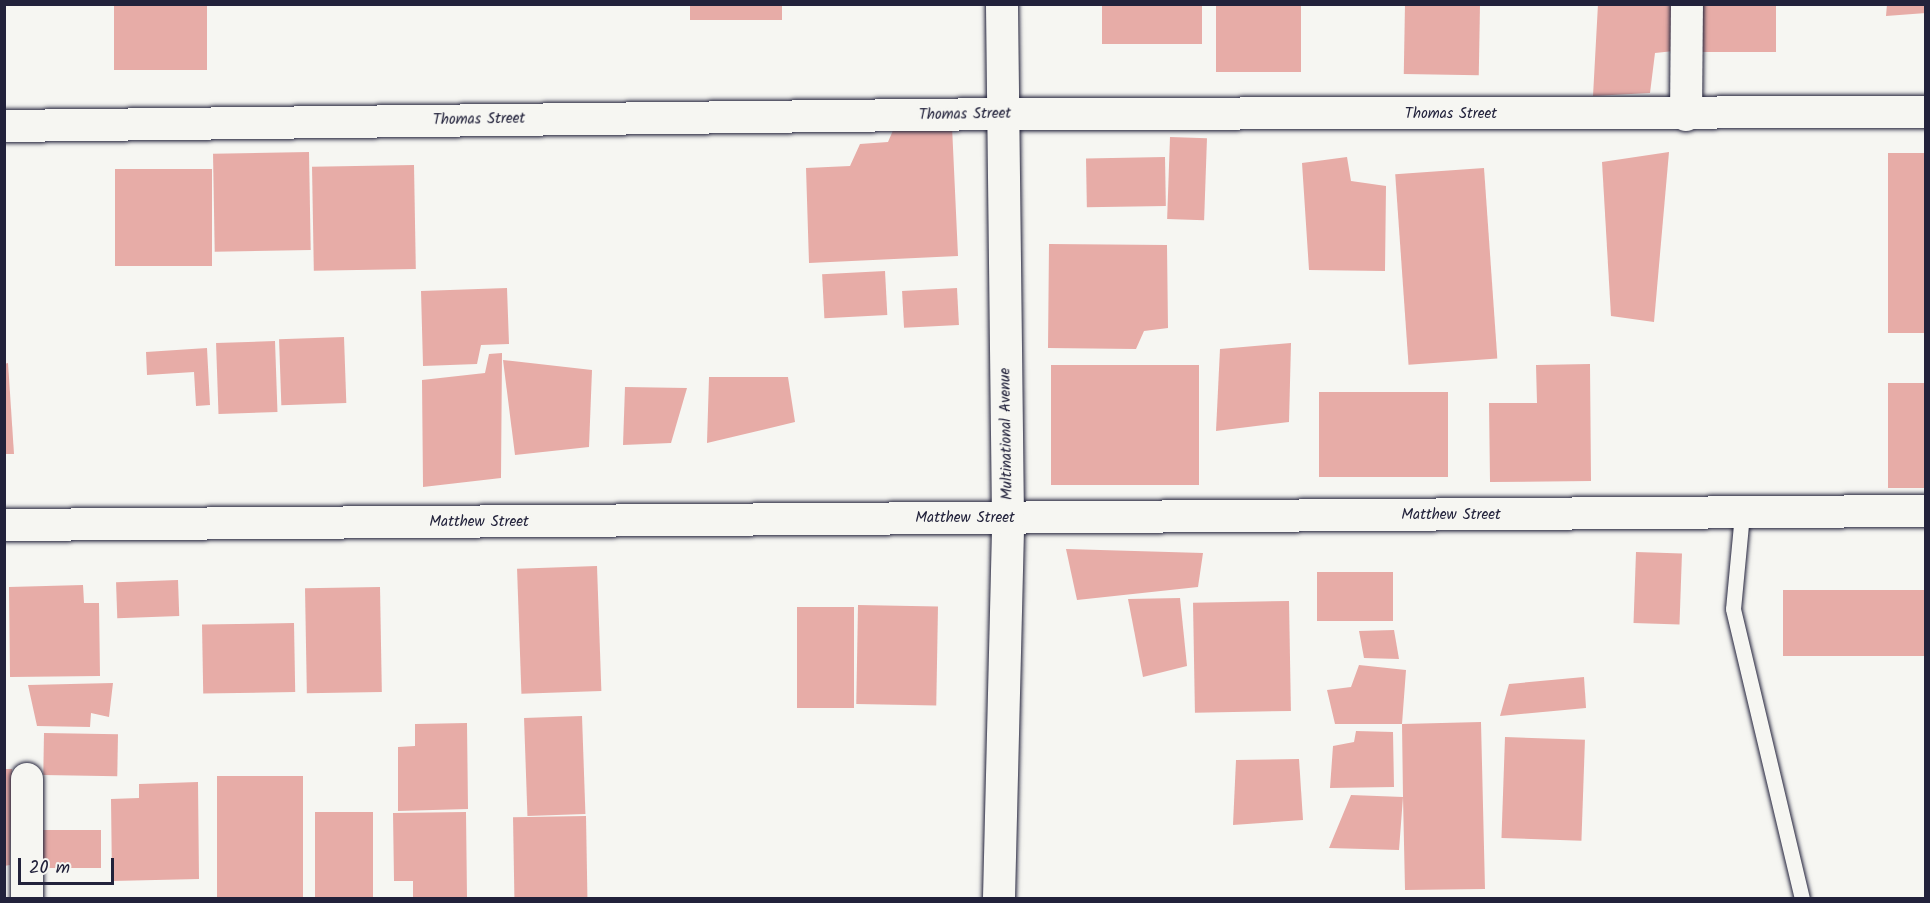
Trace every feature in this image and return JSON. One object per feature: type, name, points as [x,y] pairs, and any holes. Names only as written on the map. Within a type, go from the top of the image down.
[{"type":"street","name":"Multinational Avenue","points":[[999,898],[1008,519],[1002,4]]},
{"type":"street","points":[[1686,116],[1687,4]]},
{"type":"street","name":"Thomas Street","points":[[4,126],[1004,114],[1686,116],[1926,112]]},
{"type":"street","name":"Matthew Street","points":[[4,525],[1926,511]]},
{"type":"street","points":[[27,779],[27,898]]},
{"type":"lane","points":[[1742,514],[1733,609],[1802,898]]},
{"type":"building","points":[[114,4],[207,4],[207,70],[114,70]]},
{"type":"building","points":[[690,4],[782,4],[782,20],[690,20]]},
{"type":"building","points":[[1102,4],[1202,4],[1202,44],[1102,44]]},
{"type":"building","points":[[1216,4],[1301,4],[1301,72],[1216,72]]},
{"type":"building","points":[[1405,4],[1480,5],[1479,75],[1404,74]]},
{"type":"building","points":[[1598,4],[1674,4],[1674,51],[1655,53],[1650,93],[1593,96]]},
{"type":"building","points":[[1701,4],[1776,4],[1776,52],[1701,52]]},
{"type":"building","points":[[1887,4],[1926,4],[1926,13],[1886,16]]},
{"type":"building","points":[[952,126],[958,256],[809,263],[806,168],[850,166],[860,144],[888,142],[894,128]]},
{"type":"building","points":[[1170,137],[1207,138],[1204,220],[1167,219]]},
{"type":"building","points":[[309,152],[311,250],[215,252],[213,154]]},
{"type":"building","points":[[1669,152],[1654,322],[1611,316],[1602,162]]},
{"type":"building","points":[[1888,153],[1926,153],[1926,333],[1888,333]]},
{"type":"building","points":[[1165,157],[1166,206],[1087,207],[1086,158]]},
{"type":"building","points":[[1347,157],[1351,181],[1386,186],[1385,271],[1309,270],[1302,163]]},
{"type":"building","points":[[414,165],[416,269],[314,271],[312,167]]},
{"type":"building","points":[[1484,168],[1497,359],[1409,365],[1395,174]]},
{"type":"building","points":[[115,169],[212,169],[212,266],[115,266]]},
{"type":"building","points":[[1049,244],[1167,245],[1168,328],[1144,331],[1136,349],[1048,348]]},
{"type":"building","points":[[885,271],[887,315],[824,318],[822,274]]},
{"type":"building","points":[[507,288],[509,344],[481,345],[477,364],[423,366],[421,291]]},
{"type":"building","points":[[957,288],[959,325],[904,328],[902,291]]},
{"type":"building","points":[[344,337],[346,403],[281,405],[279,339]]},
{"type":"building","points":[[275,341],[277,412],[219,414],[216,343]]},
{"type":"building","points":[[1291,343],[1289,422],[1216,431],[1220,349]]},
{"type":"building","points":[[207,348],[210,405],[196,406],[194,372],[147,375],[146,352]]},
{"type":"building","points":[[502,353],[501,478],[423,487],[422,380],[485,373],[489,354]]},
{"type":"building","points":[[503,360],[592,370],[589,447],[515,455]]},
{"type":"building","points":[[8,363],[14,454],[4,454],[4,364]]},
{"type":"building","points":[[1590,364],[1591,481],[1490,482],[1489,403],[1537,403],[1536,365]]},
{"type":"building","points":[[1051,365],[1199,365],[1199,485],[1051,485]]},
{"type":"building","points":[[709,377],[788,377],[795,422],[707,443]]},
{"type":"building","points":[[1888,383],[1926,383],[1926,488],[1888,488]]},
{"type":"building","points":[[625,387],[687,388],[671,443],[623,445]]},
{"type":"building","points":[[1319,392],[1448,392],[1448,477],[1319,477]]},
{"type":"building","points":[[1066,549],[1203,553],[1198,587],[1077,600]]},
{"type":"building","points":[[1636,552],[1682,554],[1679,625],[1634,623]]},
{"type":"building","points":[[597,566],[601,691],[521,694],[517,569]]},
{"type":"building","points":[[1317,572],[1393,572],[1393,621],[1317,621]]},
{"type":"building","points":[[178,580],[179,616],[117,618],[116,582]]},
{"type":"building","points":[[83,585],[84,603],[99,603],[100,676],[10,677],[9,587]]},
{"type":"building","points":[[380,587],[382,692],[307,693],[305,588]]},
{"type":"building","points":[[1783,590],[1926,590],[1926,656],[1783,656]]},
{"type":"building","points":[[1180,598],[1187,666],[1143,677],[1128,599]]},
{"type":"building","points":[[1289,601],[1291,711],[1195,713],[1193,603]]},
{"type":"building","points":[[858,605],[938,606],[936,705],[856,704]]},
{"type":"building","points":[[797,607],[854,607],[854,708],[797,708]]},
{"type":"building","points":[[294,623],[295,692],[203,694],[202,625]]},
{"type":"building","points":[[1394,630],[1399,659],[1364,658],[1359,631]]},
{"type":"building","points":[[1359,665],[1406,670],[1402,724],[1335,724],[1327,690],[1351,687]]},
{"type":"building","points":[[1584,677],[1586,708],[1500,716],[1509,684]]},
{"type":"building","points":[[113,683],[109,717],[91,713],[90,727],[37,726],[28,685]]},
{"type":"building","points":[[582,716],[585,814],[527,816],[524,718]]},
{"type":"building","points":[[1481,722],[1485,889],[1405,890],[1402,724]]},
{"type":"building","points":[[467,723],[468,809],[398,811],[398,747],[415,746],[415,724]]},
{"type":"building","points":[[1356,731],[1393,732],[1394,787],[1330,788],[1333,746],[1354,742]]},
{"type":"building","points":[[44,733],[118,734],[117,776],[43,775]]},
{"type":"building","points":[[1505,737],[1585,740],[1581,841],[1501,838]]},
{"type":"building","points":[[1299,759],[1303,820],[1233,825],[1236,760]]},
{"type":"building","points":[[4,769],[12,769],[10,865],[4,866]]},
{"type":"building","points":[[217,776],[303,776],[303,898],[217,898]]},
{"type":"building","points":[[198,782],[199,879],[112,881],[111,799],[139,798],[139,784]]},
{"type":"building","points":[[1351,795],[1403,797],[1399,850],[1329,848]]},
{"type":"building","points":[[315,812],[373,812],[373,898],[315,898]]},
{"type":"building","points":[[466,812],[467,898],[413,898],[413,881],[394,881],[393,813]]},
{"type":"building","points":[[586,816],[587,898],[514,898],[513,817]]},
{"type":"building","points":[[43,830],[101,830],[101,868],[43,868]]}]
